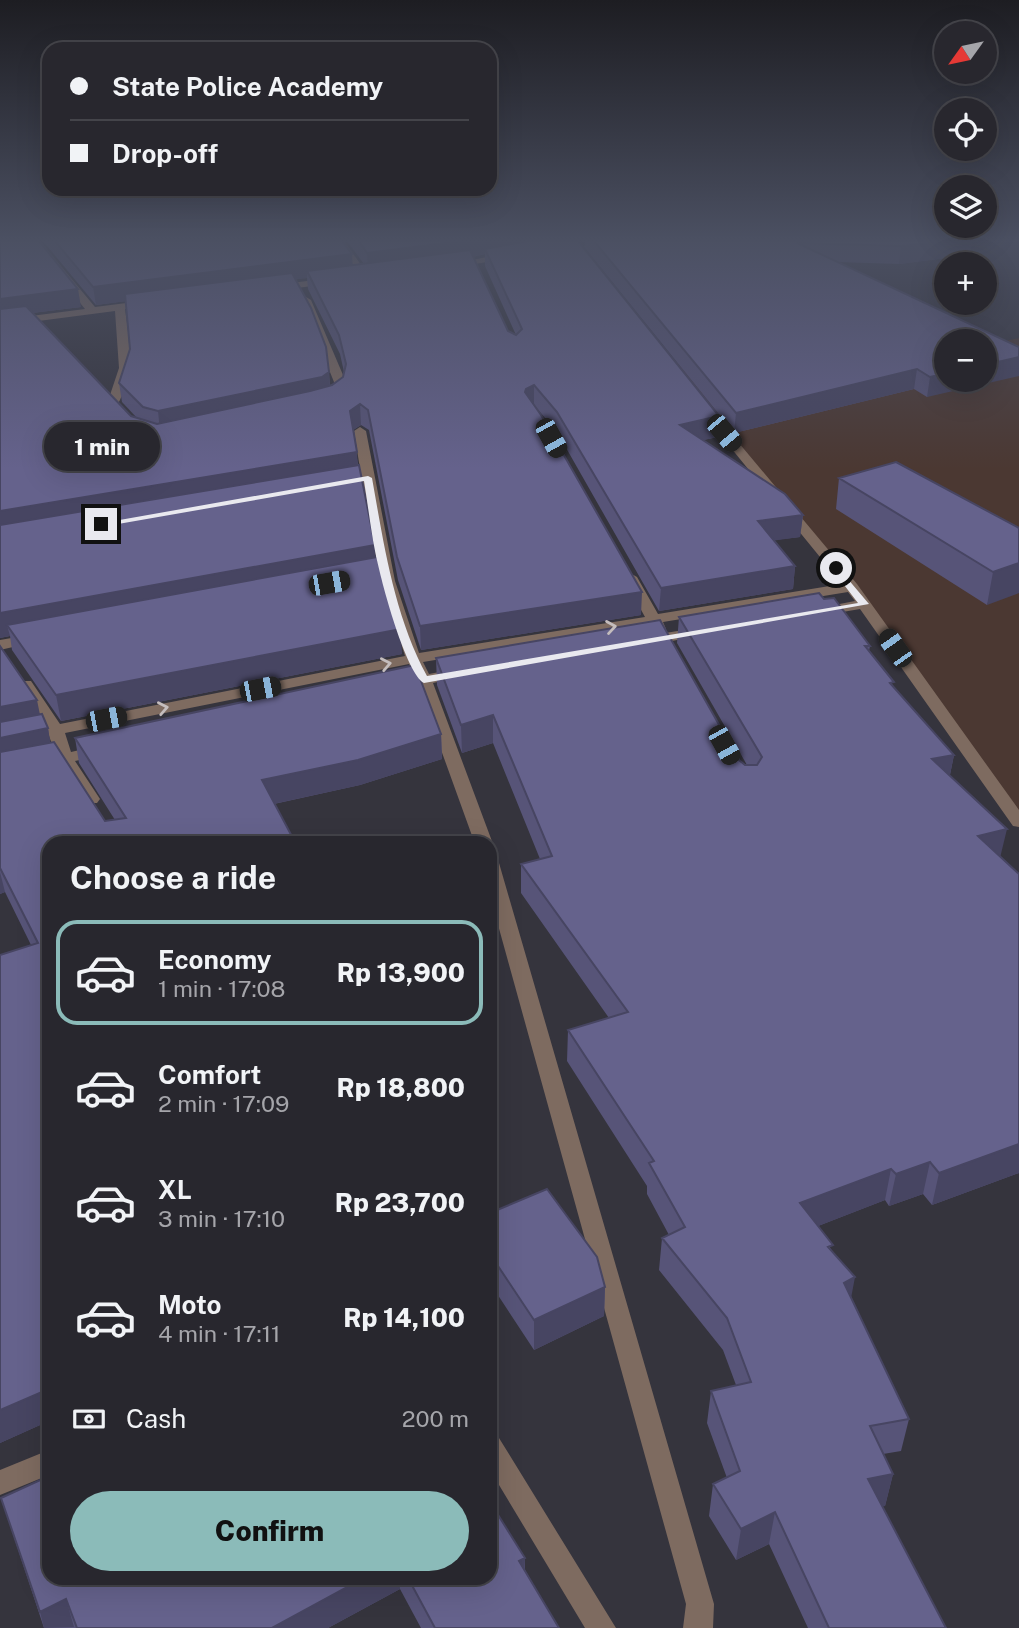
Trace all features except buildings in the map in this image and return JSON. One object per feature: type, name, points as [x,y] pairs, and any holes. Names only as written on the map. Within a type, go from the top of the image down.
[{"type":"street","points":[[0,323],[41,317]]},
{"type":"street","points":[[104,394],[117,408],[126,368],[121,317]]},
{"type":"street","points":[[314,317],[340,382],[339,393],[323,403]]},
{"type":"street","points":[[33,318],[42,328]]},
{"type":"street","points":[[692,394],[852,587],[1019,822]]},
{"type":"street","points":[[360,431],[368,478],[377,574],[424,680],[481,836]]},
{"type":"street","points":[[330,485],[368,478]]},
{"type":"street","points":[[620,559],[667,644]]},
{"type":"street","points":[[0,741],[413,659],[852,587]]},
{"type":"street","points":[[797,615],[864,604]]},
{"type":"street","points":[[637,642],[667,644],[717,629]]},
{"type":"street","points":[[55,635],[5,654],[55,729],[65,758],[99,811]]},
{"type":"street","points":[[384,688],[477,670]]},
{"type":"street","points":[[0,772],[118,746]]},
{"type":"street","points":[[497,888],[700,1604],[698,1628]]},
{"type":"street","points":[[497,1457],[601,1628]]},
{"type":"street","points":[[0,1483],[42,1465]]},
{"type":"shaded area","points":[[1019,338],[1019,822],[852,587],[667,364],[780,354],[934,378],[934,392],[997,392],[997,350],[1000,342]]},
{"type":"route","points":[[101,524],[368,478],[384,573],[413,659],[424,680],[864,604],[836,568]]}]
